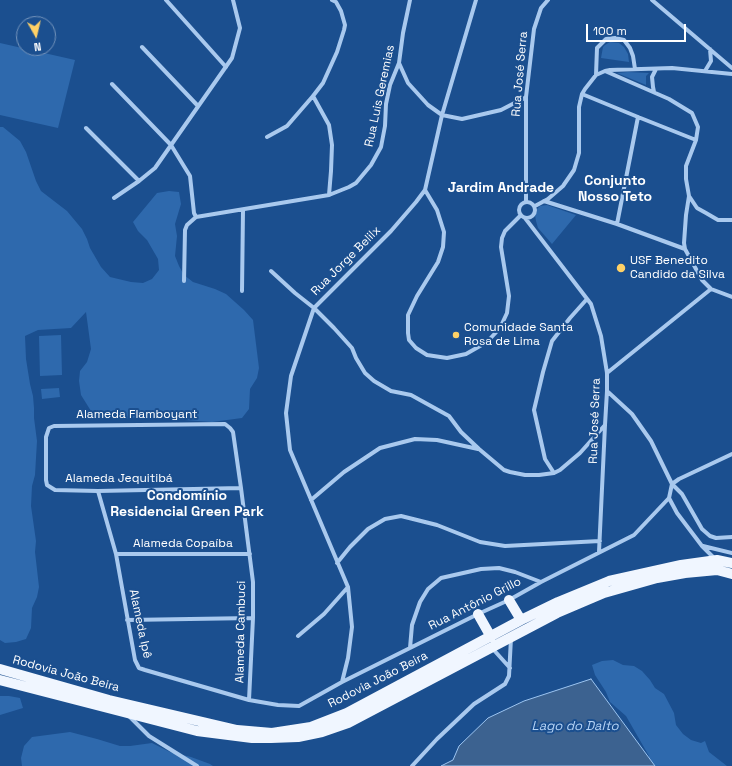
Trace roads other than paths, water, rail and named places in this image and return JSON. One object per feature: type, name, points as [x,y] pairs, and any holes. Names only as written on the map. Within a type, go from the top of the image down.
[{"type":"main road","name":"Rodovia João Beira","points":[[0,669],[109,700],[237,730],[272,733],[311,727],[347,713],[521,620],[558,602],[610,581],[681,565],[716,560],[732,563]]},
{"type":"main road","name":"Rodovia João Beira","points":[[0,680],[197,731],[252,738],[298,737],[322,732],[348,723],[557,613],[604,593],[649,580],[685,573],[717,570],[732,574]]},
{"type":"main road","points":[[509,600],[521,620]]},
{"type":"main road","points":[[478,614],[491,637]]},
{"type":"street","points":[[166,0],[226,67]]},
{"type":"street","points":[[114,198],[139,181],[154,168],[232,58],[240,28],[233,0]]},
{"type":"street","points":[[267,137],[287,126],[323,83],[329,71],[337,52],[345,25],[341,11],[336,2],[332,0]]},
{"type":"street","name":"Rua Luis Geremias","points":[[196,218],[329,195],[356,183],[371,166],[381,147],[385,126],[386,104],[390,85],[399,63],[402,33],[410,0]]},
{"type":"street","name":"Rua Jorge Belilx","points":[[342,682],[348,658],[352,627],[348,587],[290,450],[286,413],[291,376],[314,308],[391,231],[425,190],[442,115],[476,0]]},
{"type":"street","name":"Rua José Serra","points":[[526,201],[526,97],[534,29],[541,8],[548,0]]},
{"type":"street","points":[[652,0],[732,68]]},
{"type":"street","points":[[596,75],[597,48],[606,39],[615,38],[624,40],[630,48],[635,69]]},
{"type":"street","points":[[142,47],[198,106]]},
{"type":"street","points":[[705,70],[711,61],[710,49]]},
{"type":"street","points":[[399,63],[408,83],[428,105],[442,115],[462,118],[501,110],[526,97]]},
{"type":"street","points":[[535,206],[548,199],[563,186],[574,170],[579,152],[579,107],[582,94],[596,75],[605,70],[672,68],[705,70],[732,74]]},
{"type":"street","points":[[654,92],[652,77],[656,69]]},
{"type":"street","points":[[605,70],[669,99],[692,113],[698,127],[696,140],[686,166],[686,179],[689,196],[686,215],[685,249],[702,280],[711,289],[732,297]]},
{"type":"street","points":[[112,84],[171,144],[190,176],[194,213],[196,218],[187,226],[185,230],[184,281]]},
{"type":"street","points":[[582,94],[696,140]]},
{"type":"street","points":[[313,96],[329,125],[332,145],[329,195]]},
{"type":"street","points":[[617,224],[638,117]]},
{"type":"street","points":[[86,128],[139,181]]},
{"type":"street","points":[[425,190],[437,210],[444,232],[443,247],[438,262],[417,296],[408,315],[408,333],[409,340],[412,344],[427,355],[447,358],[466,354],[487,342],[500,328],[507,313],[510,296],[501,246],[502,238],[505,231],[521,215]]},
{"type":"street","points":[[689,196],[697,208],[706,214],[718,220],[732,220]]},
{"type":"street","points":[[544,201],[617,224],[685,249]]},
{"type":"street","points":[[523,202],[531,202],[535,206],[535,214],[531,217],[525,218],[519,212],[519,207],[523,202]]},
{"type":"street","points":[[242,291],[243,210]]},
{"type":"street","name":"Rua José Serra","points":[[525,218],[591,304],[601,336],[607,372],[607,391],[600,552]]},
{"type":"street","points":[[271,271],[314,308],[352,348],[365,373],[374,381],[391,391],[411,395],[449,416],[479,449],[504,470],[525,475],[554,473],[580,454],[605,425]]},
{"type":"street","points":[[607,372],[711,289]]},
{"type":"street","points":[[554,473],[545,459],[534,410],[542,372],[552,341],[587,299]]},
{"type":"street","points":[[607,391],[632,414],[651,441],[672,484],[682,494],[702,529],[710,536],[716,538],[732,537]]},
{"type":"street","name":"Alameda Flamboyant","points":[[47,485],[46,437],[49,428],[54,426],[225,424]]},
{"type":"street","name":"Alameda Cambuci","points":[[225,424],[233,432],[253,582],[253,618],[249,700]]},
{"type":"street","points":[[311,500],[344,472],[380,448],[415,439],[437,440],[479,449]]},
{"type":"street","points":[[716,560],[702,546],[677,513],[669,498],[672,484],[679,479],[732,454]]},
{"type":"street","name":"Alameda Jequitibá","points":[[47,485],[55,490],[98,491],[241,488]]},
{"type":"street","name":"Alameda Ipê","points":[[98,491],[116,554],[134,660],[139,668],[249,700],[278,705]]},
{"type":"street","name":"Rua Antônio Grillo","points":[[278,705],[299,706],[342,682],[509,600],[541,582],[634,535],[669,498]]},
{"type":"street","points":[[338,563],[350,547],[368,529],[385,519],[402,516],[437,525],[480,542],[505,546],[600,541]]},
{"type":"street","points":[[702,546],[732,553]]},
{"type":"street","name":"Alameda Copaíba","points":[[116,554],[250,554]]},
{"type":"street","points":[[410,648],[412,625],[420,602],[428,589],[441,578],[481,569],[500,568],[541,582]]},
{"type":"street","points":[[298,636],[324,614],[348,587]]},
{"type":"street","points":[[127,620],[253,618]]},
{"type":"street","points":[[412,766],[437,739],[474,704],[505,684],[509,676],[511,637]]},
{"type":"street","points":[[492,648],[510,668]]},
{"type":"street","points":[[126,712],[149,736],[197,766]]},
{"type":"water","name":"Lago do Dalto","points":[[591,679],[655,766],[441,766],[453,760],[459,746],[488,718],[524,701]]},
{"type":"place","name":"USF Benedito Candido da Silva","points":[[621,268]]},
{"type":"place","name":"Comunidade Santa Rosa de Lima","points":[[456,335]]},
{"type":"district","name":"Jardim Andrade","points":[[501,188]]},
{"type":"district","name":"Conjunto Nosso Teto","points":[[615,190]]},
{"type":"district","name":"Condomínio Residencial Green Park","points":[[187,504]]}]
